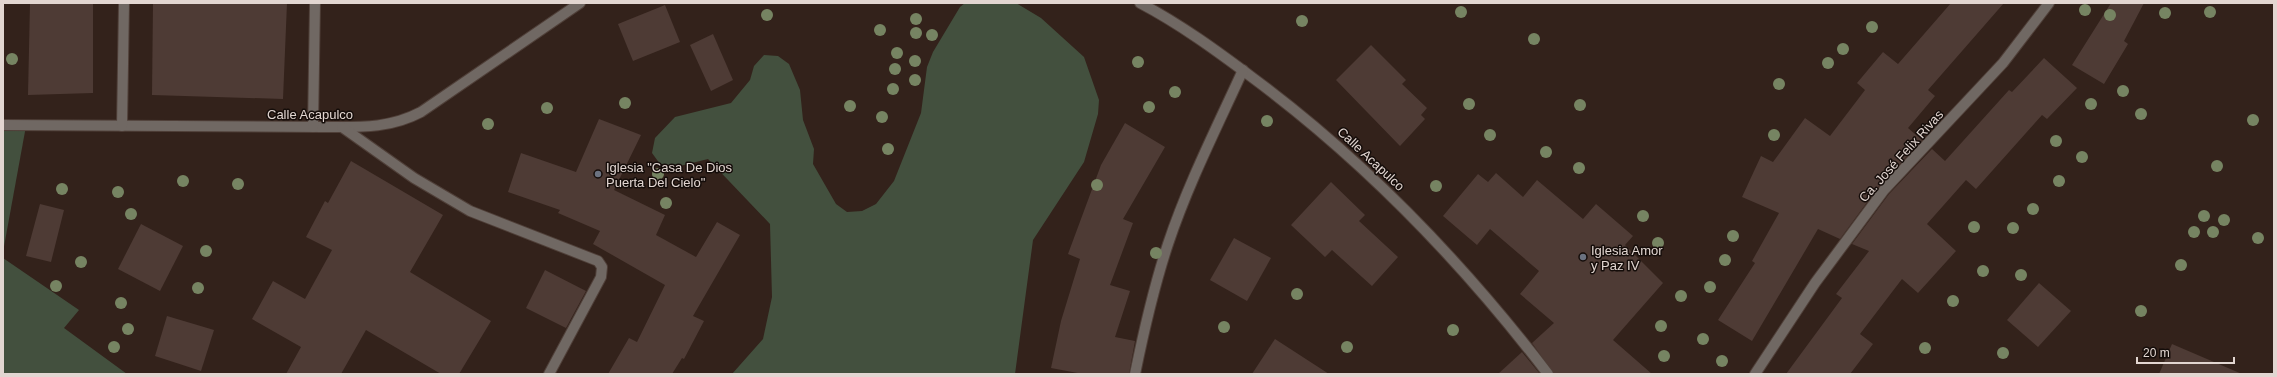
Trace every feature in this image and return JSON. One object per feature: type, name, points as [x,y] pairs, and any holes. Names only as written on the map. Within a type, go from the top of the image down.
[{"type":"street","points":[[122,126],[124,3]]},
{"type":"street","points":[[313,127],[315,3]]},
{"type":"street","name":"Calle Acapulco","points":[[3,125],[374,127],[408,118],[580,3]]},
{"type":"street","name":"Calle Acapulco","points":[[1140,3],[1193,34],[1243,70],[1322,132],[1401,205],[1450,255],[1516,332],[1548,374]]},
{"type":"street","name":"Ca. José Felix Rivas","points":[[1755,374],[1815,283],[1884,190],[1992,74],[2027,34],[2049,3]]},
{"type":"street","points":[[1135,374],[1150,304],[1168,243],[1196,174],[1243,70]]},
{"type":"street","points":[[342,127],[414,178],[470,212],[598,261],[602,267],[601,277],[549,374]]},
{"type":"green space","points":[[965,3],[1016,3],[1041,18],[1084,57],[1099,100],[1098,114],[1084,162],[1033,240],[1015,374],[732,374],[763,339],[772,297],[770,224],[708,159],[676,167],[660,164],[652,153],[655,138],[675,117],[731,103],[750,80],[754,66],[764,55],[778,56],[789,64],[800,90],[803,120],[814,149],[813,164],[836,204],[847,212],[862,211],[876,204],[894,181],[921,113],[927,67],[933,52],[960,7]]},
{"type":"green space","points":[[3,125],[26,126],[3,252]]},
{"type":"green space","points":[[3,258],[79,310],[64,328],[127,374],[3,373]]},
{"type":"building","points":[[30,3],[93,3],[93,93],[28,95]]},
{"type":"building","points":[[153,3],[287,3],[283,99],[152,95]]},
{"type":"building","points":[[1951,3],[2004,3],[1928,90],[1935,96],[1908,128],[1922,140],[1879,186],[1840,239],[1818,229],[1752,341],[1718,320],[1755,263],[1752,261],[1779,213],[1742,197],[1761,156],[1773,162],[1805,118],[1830,136],[1865,90],[1857,83],[1883,52],[1898,64]]},
{"type":"building","points":[[2111,3],[2144,3],[2124,41],[2128,44],[2104,84],[2072,65]]},
{"type":"building","points":[[665,5],[680,42],[633,61],[618,24]]},
{"type":"building","points":[[713,34],[733,80],[711,91],[690,45]]},
{"type":"building","points":[[1371,45],[1406,80],[1402,84],[1427,108],[1421,115],[1425,119],[1400,146],[1336,80]]},
{"type":"building","points":[[2044,58],[2077,88],[2047,119],[2042,115],[1976,189],[1966,180],[1927,224],[1956,251],[1918,293],[1902,279],[1860,334],[1873,344],[1850,374],[1786,374],[1842,298],[1836,294],[1869,251],[1852,244],[1889,194],[1932,149],[1945,161],[2009,90],[2012,92]]},
{"type":"building","points":[[599,119],[641,135],[614,190],[665,215],[656,235],[696,257],[717,222],[740,235],[693,316],[704,321],[684,359],[682,358],[672,374],[608,374],[629,338],[637,342],[665,285],[593,244],[600,231],[558,213],[560,210],[508,192],[521,153],[576,172]]},
{"type":"building","points":[[1125,123],[1165,147],[1123,219],[1133,223],[1110,285],[1130,291],[1115,337],[1135,341],[1129,374],[1083,374],[1051,368],[1061,321],[1080,259],[1068,254],[1101,165]]},
{"type":"building","points":[[351,161],[443,215],[410,272],[491,321],[459,374],[441,374],[366,330],[341,374],[286,374],[301,347],[252,319],[273,281],[305,299],[332,250],[306,237],[325,201],[328,203]]},
{"type":"building","points":[[1496,173],[1523,197],[1537,180],[1583,219],[1596,204],[1633,236],[1625,245],[1663,283],[1613,340],[1652,374],[1554,374],[1532,343],[1554,323],[1520,294],[1539,271],[1490,229],[1477,245],[1443,216],[1478,174],[1488,182]]},
{"type":"building","points":[[1331,182],[1365,215],[1359,221],[1398,257],[1372,286],[1332,250],[1325,257],[1291,225]]},
{"type":"building","points":[[40,204],[64,210],[51,262],[26,256]]},
{"type":"building","points":[[141,224],[183,246],[160,291],[118,269]]},
{"type":"building","points":[[1234,238],[1271,258],[1247,301],[1210,280]]},
{"type":"building","points":[[545,270],[586,291],[566,328],[526,308]]},
{"type":"building","points":[[2039,283],[2071,311],[2038,347],[2007,320]]},
{"type":"building","points":[[167,316],[214,330],[201,371],[155,356]]},
{"type":"building","points":[[1275,339],[1329,374],[1252,374]]},
{"type":"building","points":[[2172,344],[2242,374],[2159,374]]},
{"type":"building","points":[[1522,352],[1540,374],[1498,374]]},
{"type":"place","name":"Iglesia \"Casa De Dios Puerta Del Cielo\"","points":[[598,174]]},
{"type":"place","name":"Iglesia Amor y Paz IV","points":[[1583,257]]}]
